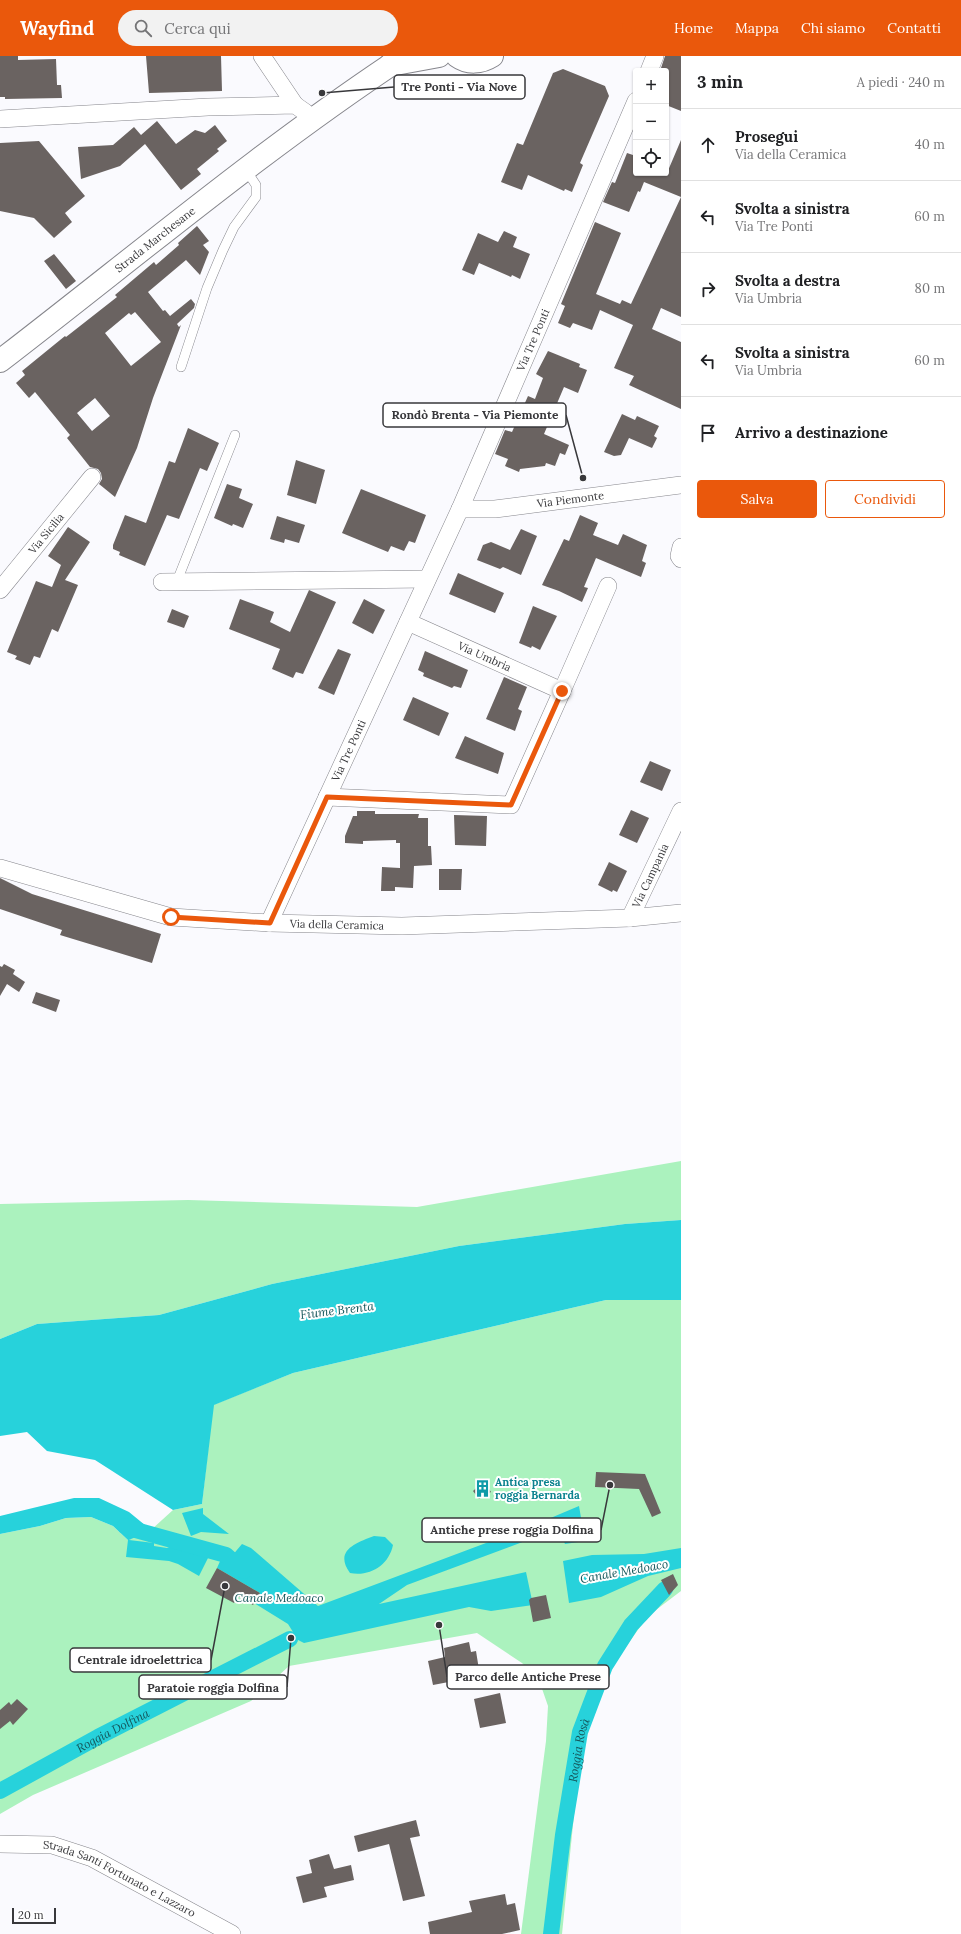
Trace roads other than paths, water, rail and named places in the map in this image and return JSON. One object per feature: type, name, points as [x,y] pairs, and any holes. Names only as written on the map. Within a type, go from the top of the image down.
[{"type":"main road","name":"Strada Marchesane","points":[[0,361],[153,240],[311,119],[397,61],[439,56]]},
{"type":"main road","points":[[457,56],[463,60],[477,62],[492,56]]},
{"type":"street","points":[[262,56],[295,105],[305,112],[311,119]]},
{"type":"street","points":[[650,68],[655,56]]},
{"type":"street","name":"Via Tre Ponti","points":[[270,923],[460,509],[635,104]]},
{"type":"street","points":[[0,119],[208,107],[295,105]]},
{"type":"street","name":"Via Sicilia","points":[[0,590],[92,477]]},
{"type":"street","name":"Via Piemonte","points":[[460,509],[495,509],[681,485]]},
{"type":"street","points":[[681,547],[679,556],[681,559]]},
{"type":"street","points":[[170,582],[428,579]]},
{"type":"street","points":[[327,797],[511,805],[608,586]]},
{"type":"street","name":"Via Umbria","points":[[408,622],[562,691]]},
{"type":"street","name":"Via Campania","points":[[630,918],[681,811]]},
{"type":"street","name":"Via della Ceramica","points":[[0,868],[171,917],[270,923],[402,926],[630,918],[681,913]]},
{"type":"street","name":"Strada Santi Fortunato e Lazzaro","points":[[0,1844],[52,1845],[92,1858],[232,1934]]},
{"type":"lane","points":[[182,367],[208,288],[223,250],[234,227],[256,197],[256,185],[246,170]]},
{"type":"lane","points":[[170,582],[235,435]]},
{"type":"water","name":"Fiume Brenta","points":[[681,1220],[681,1300],[606,1300],[293,1373],[214,1405],[202,1504],[173,1510],[95,1460],[47,1451],[27,1432],[0,1436],[0,1339],[37,1324],[159,1315],[272,1284],[459,1246],[625,1224]]},
{"type":"water","points":[[74,1498],[99,1498],[129,1512],[151,1530],[129,1540],[154,1543],[154,1546],[167,1548],[186,1540],[189,1545],[210,1554],[199,1576],[178,1564],[169,1561],[126,1557],[128,1540],[113,1526],[91,1517],[66,1518],[40,1526],[0,1534],[0,1516]]},
{"type":"water","name":"Canale Medoaco","points":[[579,1506],[585,1541],[565,1544],[559,1534],[552,1531],[407,1585],[379,1604],[526,1572],[533,1605],[491,1611],[469,1607],[304,1643],[298,1640],[288,1624],[254,1603],[260,1593],[217,1568],[221,1559],[231,1557],[242,1544],[251,1548],[318,1606],[534,1525]]},
{"type":"water","points":[[203,1508],[203,1514],[229,1534],[201,1532],[191,1536],[182,1513]]},
{"type":"water","points":[[374,1536],[385,1537],[393,1545],[391,1552],[383,1564],[378,1568],[365,1573],[350,1573],[344,1559],[346,1553],[354,1545]]},
{"type":"water","name":"Canale Medoaco","points":[[681,1548],[681,1568],[648,1576],[601,1597],[569,1603],[563,1561],[592,1555],[644,1554]]},
{"type":"waterway","name":"Canale Medoaco","points":[[125,1526],[226,1555],[244,1571]]},
{"type":"waterway","name":"Roggia Rosà","points":[[551,1934],[563,1835],[580,1732],[605,1666],[631,1625],[665,1589]]},
{"type":"waterway","name":"Roggia Dolfina","points":[[0,1791],[98,1737],[290,1639]]},
{"type":"place","name":"Tre Ponti - Via Nove","points":[[322,93]]},
{"type":"place","name":"Rondò Brenta - Via Piemonte","points":[[583,478]]},
{"type":"place","name":"Antiche prese roggia Dolfina","points":[[610,1485]]},
{"type":"place","name":"Antica presa roggia Bernarda","points":[[482,1488]]},
{"type":"place","name":"Centrale idroelettrica","points":[[225,1586]]},
{"type":"place","name":"Parco delle Antiche Prese","points":[[439,1625]]},
{"type":"place","name":"Paratoie roggia Dolfina","points":[[291,1638]]}]
